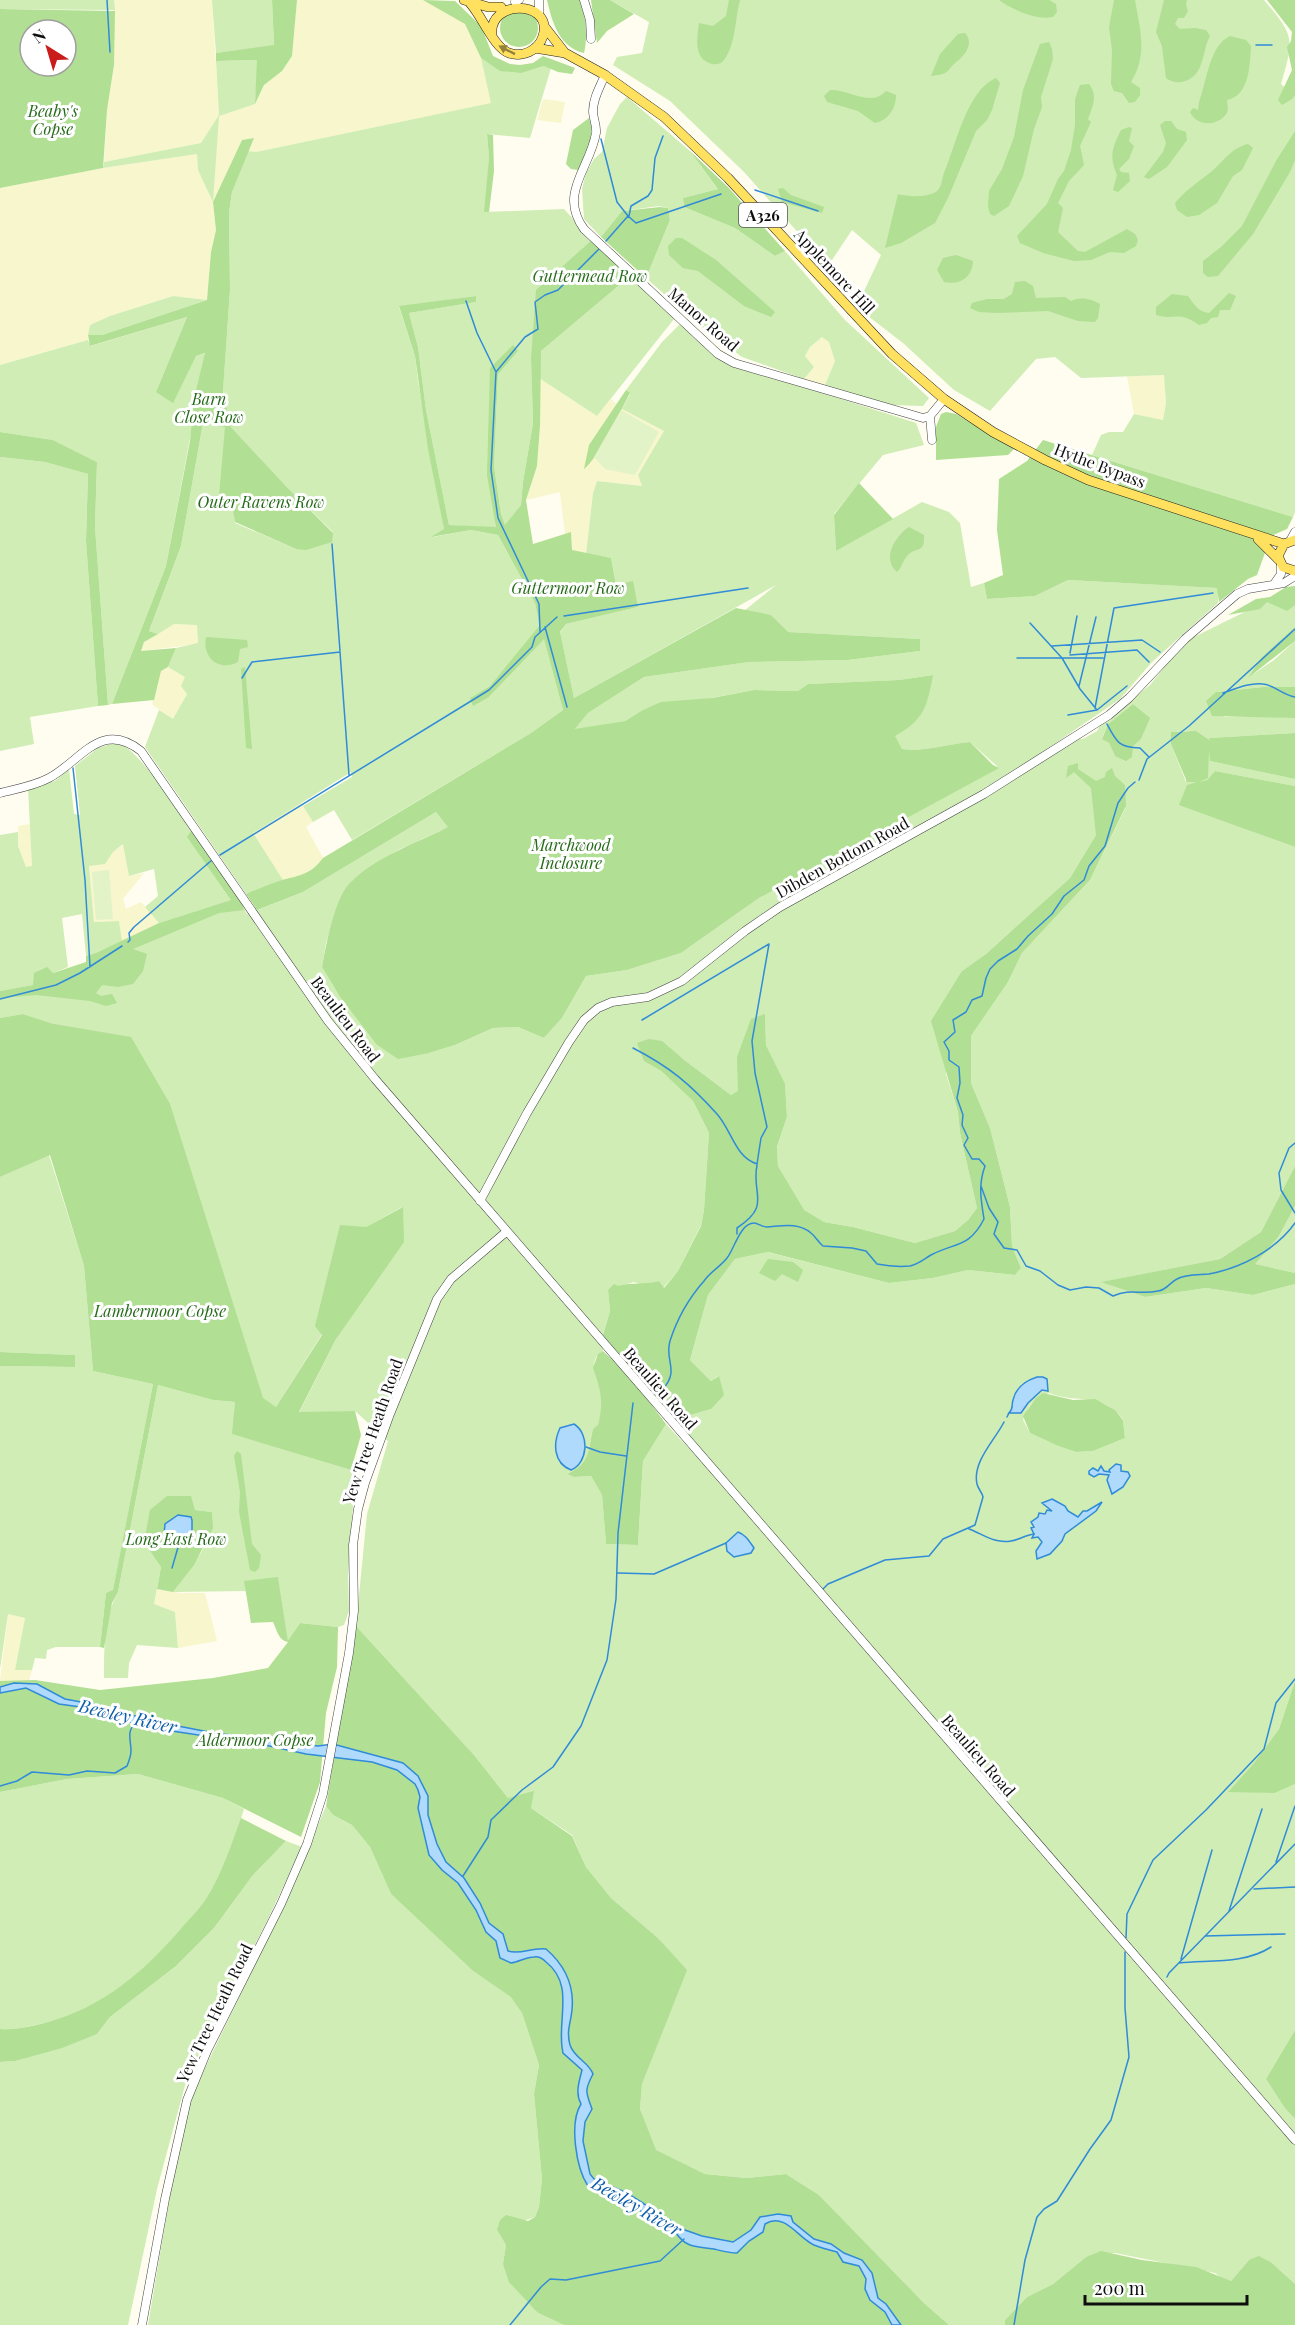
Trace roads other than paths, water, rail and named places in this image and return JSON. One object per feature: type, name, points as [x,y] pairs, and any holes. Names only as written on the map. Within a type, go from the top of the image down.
[{"type":"main road","points":[[467,2],[501,49],[509,53],[518,55],[535,48],[543,34],[544,26],[539,13],[529,4],[517,1],[501,8],[493,19],[492,34]]},
{"type":"main road","points":[[467,2],[501,8]]},
{"type":"main road","name":"Applemore Hill","points":[[544,26],[565,52],[605,75],[664,117],[729,178],[892,354],[944,399]]},
{"type":"main road","name":"Applemore Hill","points":[[535,48],[565,52]]},
{"type":"main road","name":"Hythe Bypass","points":[[944,399],[993,432],[1088,480],[1229,525],[1256,536],[1289,542]]},
{"type":"main road","name":"Hythe Bypass","points":[[1256,536],[1287,570],[1295,571]]},
{"type":"main road","points":[[1280,562],[1279,552],[1289,542]]},
{"type":"street","points":[[539,0],[539,13]]},
{"type":"street","points":[[584,0],[590,20],[591,39]]},
{"type":"street","name":"Manor Road","points":[[605,75],[595,97],[593,111],[597,130],[574,191],[575,217],[584,229],[718,354],[734,363],[923,418],[930,416]]},
{"type":"street","points":[[932,440],[930,416],[944,399]]},
{"type":"street","points":[[1289,542],[1295,532]]},
{"type":"street","points":[[1274,584],[1281,574],[1280,562]]},
{"type":"street","name":"Dibden Bottom Road","points":[[480,1201],[527,1113],[569,1042],[584,1020],[598,1008],[612,1002],[648,997],[672,987],[700,969],[745,931],[780,907],[1014,776],[1108,716],[1129,698],[1190,635],[1235,595],[1248,589],[1284,583],[1295,576]]},
{"type":"street","name":"Beaulieu Road","points":[[0,793],[51,777],[87,750],[105,740],[122,740],[141,751],[344,1041],[506,1232],[1295,2140]]},
{"type":"street","name":"Yew Tree Heath Road","points":[[142,2325],[167,2186],[187,2100],[207,2052],[281,1904],[307,1844],[323,1794],[349,1653],[354,1611],[353,1545],[358,1509],[365,1483],[390,1414],[437,1299],[451,1279],[506,1232]]},
{"type":"water","points":[[1037,1377],[1047,1379],[1048,1391],[1042,1390],[1021,1413],[1009,1413],[1014,1395],[1019,1388]]},
{"type":"water","points":[[574,1424],[583,1434],[585,1448],[581,1461],[571,1470],[565,1467],[558,1458],[556,1440],[560,1428]]},
{"type":"water","points":[[1116,1464],[1121,1465],[1121,1471],[1128,1472],[1130,1476],[1123,1487],[1112,1494],[1107,1480],[1109,1475],[1099,1474],[1094,1477],[1089,1474],[1089,1471],[1093,1468],[1098,1471],[1101,1466],[1104,1471],[1110,1472],[1109,1470]]},
{"type":"water","points":[[1052,1499],[1078,1517],[1083,1511],[1102,1502],[1096,1511],[1065,1534],[1050,1554],[1037,1559],[1036,1551],[1042,1542],[1038,1537],[1032,1538],[1034,1534],[1031,1528],[1034,1527],[1031,1522],[1038,1517],[1039,1513],[1045,1514],[1047,1510],[1052,1511],[1042,1503]]},
{"type":"water","points":[[178,1515],[191,1517],[192,1520],[192,1541],[188,1545],[177,1543],[164,1534],[165,1524]]},
{"type":"water","points":[[738,1532],[754,1548],[751,1553],[734,1557],[727,1551],[726,1543]]},
{"type":"water","name":"Bewley River","points":[[14,1683],[37,1684],[65,1699],[108,1707],[147,1720],[214,1733],[318,1746],[333,1744],[403,1763],[418,1776],[428,1796],[428,1815],[437,1844],[446,1862],[464,1878],[480,1903],[489,1923],[503,1934],[508,1951],[546,1949],[564,1971],[571,1988],[572,1998],[568,2034],[570,2045],[593,2074],[587,2092],[592,2109],[585,2122],[583,2141],[590,2174],[594,2179],[627,2193],[685,2230],[733,2242],[751,2230],[760,2217],[778,2214],[791,2216],[793,2222],[814,2239],[831,2244],[844,2253],[862,2260],[872,2273],[878,2298],[886,2304],[901,2325],[892,2325],[885,2312],[870,2300],[865,2289],[866,2279],[859,2266],[843,2262],[837,2252],[814,2245],[785,2223],[772,2221],[765,2224],[763,2232],[737,2253],[697,2247],[684,2242],[676,2233],[620,2198],[588,2186],[577,2157],[575,2134],[577,2112],[581,2104],[578,2092],[582,2070],[563,2053],[561,2036],[563,2002],[560,1980],[555,1971],[539,1957],[511,1963],[500,1958],[496,1941],[486,1932],[476,1910],[458,1883],[429,1855],[418,1808],[420,1797],[418,1790],[415,1784],[397,1770],[372,1762],[306,1754],[265,1745],[139,1726],[102,1710],[59,1704],[26,1688],[0,1693],[0,1687]]},
{"type":"waterway","points":[[107,0],[110,52]]},
{"type":"waterway","points":[[1256,45],[1272,45]]},
{"type":"waterway","points":[[629,216],[631,206],[648,196],[652,190],[655,158],[663,136]]},
{"type":"waterway","points":[[601,139],[617,202],[628,216]]},
{"type":"waterway","points":[[755,190],[818,211]]},
{"type":"waterway","points":[[606,241],[628,216],[636,223],[721,194]]},
{"type":"waterway","points":[[540,632],[539,604],[498,518],[491,470],[496,372],[525,337],[538,329],[535,302],[558,290],[599,249]]},
{"type":"waterway","points":[[466,301],[477,333],[496,372]]},
{"type":"waterway","points":[[332,544],[340,651]]},
{"type":"waterway","points":[[564,616],[748,588]]},
{"type":"waterway","points":[[1095,708],[1114,608],[1213,593]]},
{"type":"waterway","points":[[1070,653],[1077,616]]},
{"type":"waterway","points":[[220,855],[489,690],[532,647],[535,637],[557,617]]},
{"type":"waterway","points":[[1079,686],[1096,617]]},
{"type":"waterway","points":[[1030,623],[1062,658],[1080,689],[1097,710],[1127,686]]},
{"type":"waterway","points":[[545,627],[567,707]]},
{"type":"waterway","points":[[1139,780],[1147,759],[1189,726],[1295,629]]},
{"type":"waterway","points":[[1052,646],[1142,640],[1160,652]]},
{"type":"waterway","points":[[1070,655],[1137,650],[1149,662]]},
{"type":"waterway","points":[[242,678],[252,662],[340,652],[349,775]]},
{"type":"waterway","points":[[1017,658],[1103,658]]},
{"type":"waterway","points":[[1223,693],[1258,684],[1271,686],[1295,697]]},
{"type":"waterway","points":[[1068,715],[1097,710]]},
{"type":"waterway","points":[[1107,724],[1119,743],[1140,748],[1149,757]]},
{"type":"waterway","points":[[73,768],[85,880],[90,967]]},
{"type":"waterway","points":[[663,1389],[668,1382],[671,1370],[670,1341],[680,1317],[693,1294],[727,1258],[741,1232],[749,1224],[756,1223],[767,1227],[801,1227],[811,1233],[823,1246],[866,1251],[877,1264],[898,1266],[919,1263],[973,1235],[984,1219],[981,1186],[985,1166],[979,1159],[972,1159],[964,1145],[968,1138],[962,1125],[963,1115],[957,1098],[960,1083],[959,1067],[949,1060],[949,1051],[944,1042],[955,1032],[953,1020],[966,1012],[972,1000],[982,996],[990,969],[1017,949],[1052,914],[1064,896],[1084,880],[1089,866],[1105,846],[1118,803],[1135,782]]},
{"type":"waterway","points":[[128,942],[129,933],[134,927],[212,860]]},
{"type":"waterway","points":[[633,1048],[669,1069],[698,1094],[717,1114],[744,1156],[757,1164],[761,1138],[767,1127],[755,1073],[752,1041],[769,944],[642,1020]]},
{"type":"waterway","points":[[0,999],[56,985],[80,973],[122,946]]},
{"type":"waterway","points":[[1295,1143],[1289,1148],[1279,1173],[1281,1190],[1295,1213]]},
{"type":"waterway","points":[[737,1234],[737,1228],[748,1220],[757,1206],[757,1165]]},
{"type":"waterway","points":[[981,1186],[989,1208],[998,1222],[994,1234],[1004,1248],[1017,1250],[1026,1266],[1040,1271],[1058,1285],[1070,1290],[1086,1287],[1099,1288],[1113,1296],[1125,1292],[1161,1290],[1181,1277],[1209,1274],[1233,1267],[1257,1256],[1278,1242],[1295,1223]]},
{"type":"waterway","points":[[463,1876],[488,1837],[491,1820],[522,1790],[553,1767],[581,1726],[607,1660],[616,1599],[618,1533],[633,1403]]},
{"type":"waterway","points":[[1007,1417],[1009,1413]]},
{"type":"waterway","points":[[822,1590],[828,1584],[885,1560],[929,1556],[943,1539],[975,1525],[983,1497],[977,1484],[978,1468],[981,1459],[1004,1422]]},
{"type":"waterway","points":[[586,1447],[600,1452],[626,1456]]},
{"type":"waterway","points":[[969,1529],[994,1540],[1005,1542],[1034,1534]]},
{"type":"waterway","points":[[618,1573],[654,1574],[726,1543]]},
{"type":"waterway","points":[[172,1568],[179,1544]]},
{"type":"waterway","points":[[1126,1938],[1127,1914],[1153,1860],[1206,1810],[1264,1749],[1276,1703],[1295,1679]]},
{"type":"waterway","name":"Bewley River","points":[[0,1786],[17,1781],[32,1772],[69,1775],[87,1771],[115,1773],[127,1766],[131,1753],[130,1732],[136,1723]]},
{"type":"waterway","points":[[1276,1862],[1295,1806]]},
{"type":"waterway","points":[[1229,1911],[1262,1809]]},
{"type":"waterway","points":[[1167,1977],[1295,1844]]},
{"type":"waterway","points":[[1181,1959],[1212,1850]]},
{"type":"waterway","points":[[1254,1889],[1295,1887]]},
{"type":"waterway","points":[[1205,1936],[1285,1934]]},
{"type":"waterway","points":[[1179,1963],[1239,1959],[1271,1947]]},
{"type":"waterway","points":[[1014,2325],[1025,2260],[1037,2217],[1044,2209],[1057,2201],[1111,2120],[1129,2057],[1125,2008],[1125,1952]]},
{"type":"waterway","name":"Bewley River","points":[[510,2325],[550,2279],[566,2280],[660,2261],[684,2239]]},
{"type":"park label","name":"Beaby's Copse","points":[[53,119]]},
{"type":"park label","name":"Guttermead Row","points":[[590,275]]},
{"type":"park label","name":"Barn Close Row","points":[[209,407]]},
{"type":"park label","name":"Outer Ravens Row","points":[[261,501]]},
{"type":"park label","name":"Guttermoor Row","points":[[568,587]]},
{"type":"park label","name":"Marchwood Inclosure","points":[[571,853]]},
{"type":"park label","name":"Lambermoor Copse","points":[[160,1310]]},
{"type":"park label","name":"Long East Row","points":[[176,1538]]},
{"type":"park label","name":"Aldermoor Copse","points":[[255,1739]]}]
